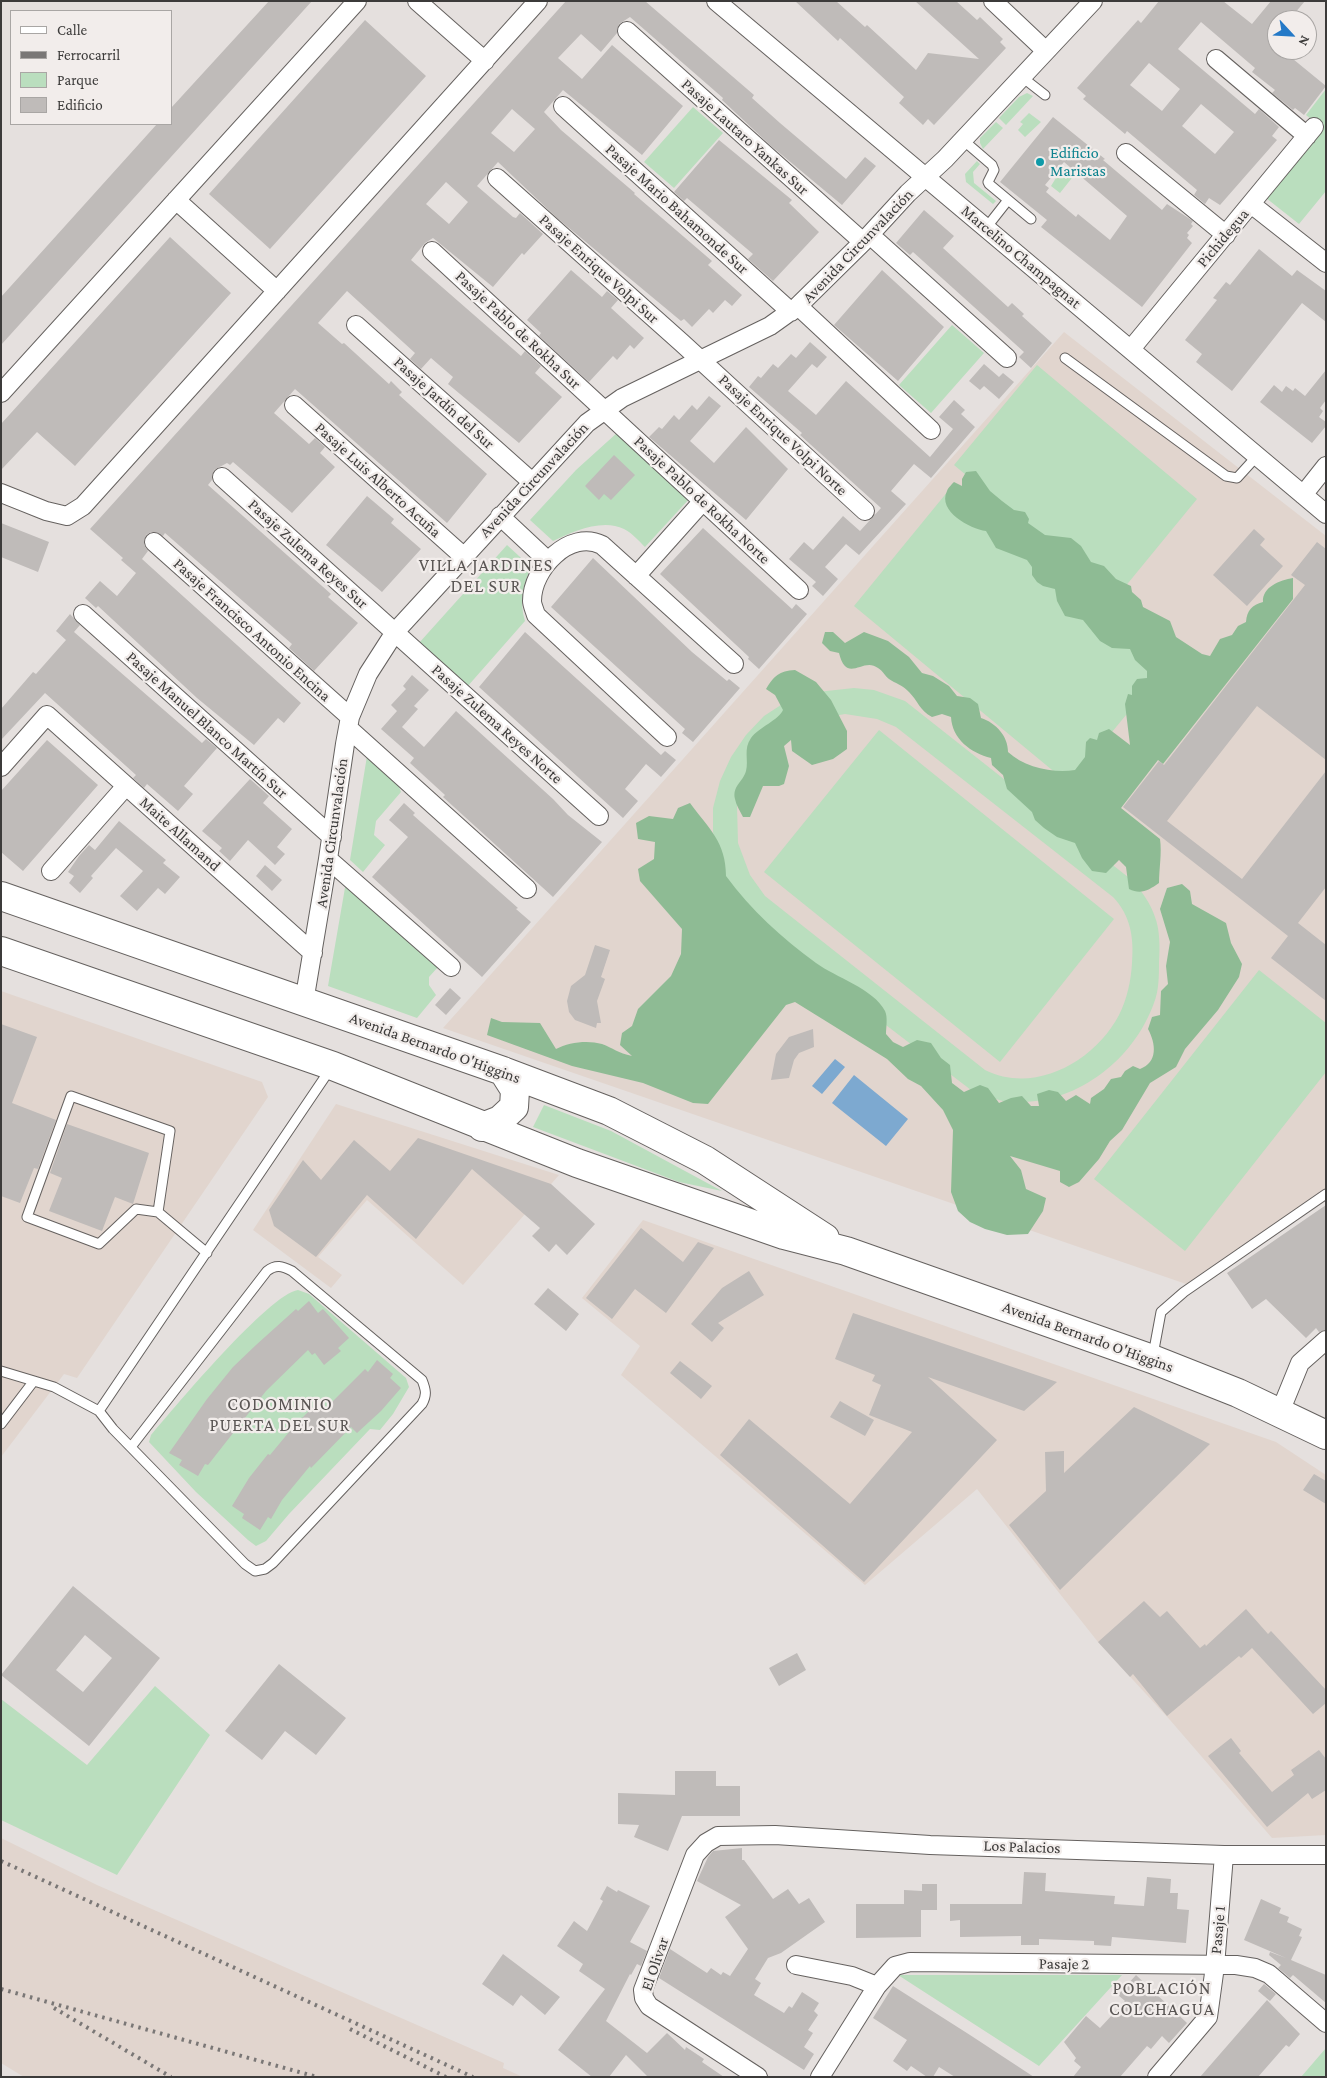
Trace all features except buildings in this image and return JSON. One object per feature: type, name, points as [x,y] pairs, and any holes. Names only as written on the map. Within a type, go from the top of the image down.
[{"type":"main road","name":"Avenida Bernardo O'Higgins","points":[[1,896],[502,1071],[609,1111],[673,1142],[846,1251]]},
{"type":"main road","name":"Avenida Bernardo O'Higgins","points":[[1,951],[333,1066],[482,1127],[578,1163],[784,1235],[846,1251],[1152,1359],[1280,1412],[1326,1435]]},
{"type":"main road","points":[[482,1127],[500,1120],[509,1114],[514,1107],[515,1090],[502,1071]]},
{"type":"street","points":[[1,393],[357,1]]},
{"type":"street","points":[[418,1],[485,60]]},
{"type":"street","points":[[1,493],[46,511],[67,516],[83,506],[538,1]]},
{"type":"street","name":"Marcelino Champagnat","points":[[716,1],[1302,495],[1325,511]]},
{"type":"street","points":[[992,1],[1046,51]]},
{"type":"street","name":"Avenida Circunvalación","points":[[304,1002],[349,723],[368,674],[395,632],[571,438],[604,410],[622,398],[770,326],[794,309],[963,140],[1093,1]]},
{"type":"street","name":"Pasaje Lautaro Yankas Sur","points":[[627,31],[1007,358]]},
{"type":"street","name":"Pichidegua","points":[[1131,349],[1311,131],[1216,59]]},
{"type":"street","name":"Pasaje Mario Bahamonde Sur","points":[[563,106],[931,430]]},
{"type":"street","points":[[1126,152],[1226,235]]},
{"type":"street","name":"Pasaje Enrique Volpi Sur","points":[[496,178],[700,360]]},
{"type":"street","points":[[176,200],[277,290]]},
{"type":"street","points":[[1251,204],[1326,263]]},
{"type":"street","name":"Pasaje Pablo de Rokha Sur","points":[[432,251],[604,410]]},
{"type":"street","name":"Pasaje Jardín del Sur","points":[[356,325],[532,482]]},
{"type":"street","name":"Pasaje Enrique Volpi Norte","points":[[700,360],[865,511]]},
{"type":"street","name":"Pasaje Luis Alberto Acuña","points":[[294,405],[463,556]]},
{"type":"street","name":"Pasaje Pablo de Rokha Norte","points":[[604,410],[799,590]]},
{"type":"street","points":[[1302,495],[1326,466]]},
{"type":"street","name":"Pasaje Zulema Reyes Sur","points":[[222,476],[395,632]]},
{"type":"street","points":[[636,576],[703,501]]},
{"type":"street","points":[[500,516],[547,560]]},
{"type":"street","points":[[667,737],[536,615],[532,602],[534,588],[547,560],[564,549],[580,542],[594,541],[602,545],[734,664]]},
{"type":"street","name":"Pasaje Francisco Antonio Encina","points":[[154,542],[527,889]]},
{"type":"street","name":"Pasaje Manuel Blanco Martín Sur","points":[[83,614],[332,837]]},
{"type":"street","name":"Pasaje Zulema Reyes Norte","points":[[395,632],[599,816]]},
{"type":"street","name":"Maite Allamand","points":[[1,767],[47,715],[313,953]]},
{"type":"street","points":[[51,871],[126,786]]},
{"type":"street","points":[[328,859],[451,967]]},
{"type":"street","points":[[1280,1412],[1300,1363],[1326,1340]]},
{"type":"street","name":"Los Palacios","points":[[718,1836],[775,1835],[930,1845],[1224,1855],[1326,1855]]},
{"type":"street","name":"El Olivar","points":[[718,1836],[706,1843],[695,1855],[643,1990],[644,1998],[649,2006],[664,2017],[758,2077]]},
{"type":"street","name":"Pasaje 1","points":[[1157,2077],[1208,2017],[1215,1966],[1224,1855]]},
{"type":"street","name":"Pasaje 2","points":[[820,2077],[877,1986],[896,1966],[910,1962],[1255,1968],[1269,1974],[1326,2022]]},
{"type":"street","points":[[796,1966],[844,1974],[877,1986]]},
{"type":"lane","points":[[1022,76],[1045,95]]},
{"type":"lane","points":[[963,140],[992,165],[994,170],[988,182],[1031,219]]},
{"type":"lane","points":[[986,228],[1008,200]]},
{"type":"lane","points":[[1066,358],[1226,476],[1237,478],[1257,456]]},
{"type":"lane","points":[[99,1412],[333,1066]]},
{"type":"lane","points":[[158,1212],[170,1131],[71,1096],[27,1217],[99,1244],[136,1209],[158,1212],[207,1253]]},
{"type":"lane","points":[[1152,1359],[1161,1312],[1184,1292],[1326,1194]]},
{"type":"lane","points":[[1,1371],[54,1387],[99,1412],[131,1447],[255,1571],[265,1569],[422,1404],[427,1396],[426,1389],[422,1380],[292,1271],[283,1267],[273,1266],[267,1271],[131,1447]]},
{"type":"lane","points":[[1,1424],[33,1382]]},
{"type":"shaded area","points":[[1064,332],[1326,536],[1326,1189],[1189,1285],[443,1028]]},
{"type":"shaded area","points":[[1,991],[262,1082],[268,1097],[77,1378],[64,1374],[1,1457]]},
{"type":"shaded area","points":[[336,1104],[559,1175],[463,1285],[367,1200],[318,1257],[342,1275],[331,1288],[253,1230]]},
{"type":"shaded area","points":[[643,1220],[1276,1442],[1326,1475],[1326,1835],[1272,1838],[1170,1720],[1098,1642],[977,1489],[865,1585],[621,1375],[640,1346],[582,1298]]},
{"type":"shaded area","points":[[1,1838],[97,1885],[504,2063],[503,2068],[523,2077],[24,2077],[1,2063]]},
{"type":"green space","points":[[1326,89],[1326,191],[1299,224],[1266,198],[1323,129],[1306,115]]},
{"type":"green space","points":[[1027,93],[1033,96],[1006,125],[999,118],[1019,97]]},
{"type":"green space","points":[[693,107],[723,133],[674,188],[644,162]]},
{"type":"green space","points":[[1029,113],[1041,122],[1025,137],[1018,130],[1023,124],[1020,122]]},
{"type":"green space","points":[[996,122],[1003,128],[983,149],[980,138]]},
{"type":"green space","points":[[1087,159],[1060,193],[1051,186],[1059,173],[1066,179],[1075,168]]},
{"type":"green space","points":[[977,161],[980,164],[973,172],[974,183],[996,201],[993,204],[966,182],[965,174]]},
{"type":"green space","points":[[952,325],[984,353],[931,413],[899,385]]},
{"type":"green space","points":[[1037,365],[1197,499],[1115,599],[954,465]]},
{"type":"green space","points":[[618,432],[690,498],[645,547],[627,530],[606,525],[587,528],[553,541],[530,520],[576,470]]},
{"type":"green space","points":[[976,471],[990,491],[1014,510],[1025,512],[1029,519],[1028,523],[1045,535],[1071,538],[1081,546],[1091,562],[1104,566],[1116,579],[1131,586],[1132,592],[1141,600],[1143,607],[1170,621],[1176,637],[1202,654],[1210,656],[1220,639],[1232,635],[1238,626],[1246,622],[1249,611],[1253,606],[1263,602],[1265,592],[1269,588],[1283,580],[1293,578],[1293,599],[1163,764],[1158,760],[1121,808],[1160,839],[1159,883],[1148,890],[1137,892],[1129,889],[1126,867],[1119,860],[1106,873],[1092,871],[1082,858],[1075,843],[1057,837],[1044,828],[1035,820],[1032,812],[1007,789],[1003,775],[992,765],[991,758],[976,753],[964,744],[955,732],[951,717],[942,714],[932,717],[928,715],[907,690],[889,679],[878,668],[872,665],[851,669],[846,667],[839,653],[830,651],[822,643],[825,632],[833,632],[845,643],[864,632],[888,641],[909,657],[922,673],[933,676],[949,686],[957,696],[970,698],[978,704],[981,718],[992,723],[1000,731],[1006,741],[1008,752],[1022,762],[1040,768],[1058,771],[1075,770],[1085,757],[1086,742],[1090,738],[1097,740],[1099,733],[1109,729],[1130,745],[1125,704],[1128,694],[1132,695],[1132,686],[1137,679],[1147,678],[1147,671],[1135,660],[1130,649],[1112,648],[1100,641],[1083,620],[1065,616],[1057,601],[1055,589],[1043,586],[1037,582],[1032,575],[1032,567],[1027,560],[996,548],[986,531],[964,523],[951,512],[945,498],[948,489],[954,482],[962,486],[962,479],[966,472]]},
{"type":"green space","points":[[953,485],[1169,663],[1069,784],[854,606]]},
{"type":"green space","points":[[507,545],[531,567],[523,594],[522,607],[525,621],[467,687],[419,643]]},
{"type":"green space","points":[[795,670],[816,682],[831,700],[847,731],[847,749],[833,759],[812,765],[792,751],[791,740],[784,746],[789,766],[784,784],[779,786],[763,786],[750,817],[743,817],[736,804],[734,795],[736,787],[746,771],[747,746],[755,734],[781,714],[783,710],[775,695],[766,689],[778,675]]},
{"type":"green space","points":[[854,688],[874,690],[905,701],[1133,881],[1140,889],[1151,907],[1158,928],[1160,951],[1157,993],[1144,1025],[1130,1045],[1114,1063],[1095,1078],[1074,1090],[1051,1098],[1028,1102],[1003,1101],[971,1090],[751,922],[723,881],[713,832],[713,808],[720,781],[731,757],[746,735],[764,716],[784,703],[808,693]],"holes":[[[845,714],[877,719],[896,727],[1113,897],[1124,912],[1132,936],[1132,954],[1130,983],[1122,1009],[1108,1032],[1095,1047],[1062,1069],[1043,1076],[1024,1078],[1004,1077],[985,1070],[765,896],[750,875],[738,843],[737,805],[744,785],[808,721]]]},
{"type":"green space","points":[[879,730],[1114,919],[1000,1062],[764,872]]},
{"type":"green space","points":[[367,756],[397,782],[401,792],[376,821],[374,835],[385,845],[363,872],[350,860]]},
{"type":"green space","points":[[690,803],[720,845],[726,876],[756,912],[791,944],[816,963],[863,990],[880,1003],[886,1013],[886,1034],[893,1042],[903,1047],[917,1040],[931,1043],[941,1058],[950,1065],[952,1083],[964,1092],[980,1085],[988,1088],[999,1103],[1022,1096],[1031,1106],[1039,1106],[1037,1094],[1049,1090],[1058,1092],[1066,1101],[1076,1095],[1090,1104],[1091,1098],[1104,1089],[1111,1079],[1121,1077],[1125,1071],[1133,1066],[1140,1069],[1150,1062],[1153,1057],[1154,1046],[1148,1029],[1152,1017],[1160,1015],[1161,991],[1168,984],[1166,966],[1170,942],[1160,909],[1167,888],[1182,884],[1190,891],[1192,904],[1226,923],[1231,943],[1242,964],[1239,977],[1218,1010],[1185,1049],[1176,1067],[1150,1083],[1122,1130],[1110,1141],[1099,1159],[1079,1182],[1069,1187],[1060,1182],[1060,1171],[1010,1156],[1021,1170],[1026,1189],[1046,1198],[1043,1211],[1028,1234],[1007,1235],[985,1229],[970,1222],[958,1211],[951,1192],[953,1130],[943,1110],[921,1086],[908,1079],[887,1059],[795,1002],[786,1005],[708,1104],[693,1103],[643,1083],[572,1066],[487,1035],[491,1018],[502,1022],[540,1023],[556,1049],[573,1043],[591,1042],[602,1044],[632,1056],[620,1045],[622,1033],[632,1026],[638,1009],[671,976],[681,954],[682,929],[640,881],[638,869],[654,859],[655,842],[638,839],[636,823],[649,816],[673,819],[678,808]]},
{"type":"green space","points":[[346,882],[438,967],[429,977],[429,985],[436,995],[417,1018],[328,986]]},
{"type":"green space","points":[[1259,970],[1326,1023],[1326,1072],[1185,1251],[1094,1179]]},
{"type":"green space","points":[[544,1105],[611,1131],[722,1191],[679,1182],[533,1127]]},
{"type":"green space","points":[[298,1290],[309,1294],[406,1378],[409,1387],[393,1414],[380,1430],[370,1429],[289,1514],[266,1541],[256,1546],[196,1492],[149,1442],[151,1435],[180,1401],[245,1330],[284,1296]]},
{"type":"green space","points":[[155,1686],[210,1735],[117,1875],[1,1820],[1,1699],[87,1765]]},
{"type":"green space","points":[[898,1975],[1122,1975],[1039,2066]]},
{"type":"green space","points":[[1326,2048],[1326,2077],[1301,2077]]},
{"type":"water","points":[[835,1059],[845,1067],[822,1094],[812,1086]]},
{"type":"water","points":[[854,1075],[908,1119],[886,1146],[832,1103]]},
{"type":"railway","points":[[1,1861],[473,2077]]},
{"type":"railway","points":[[1,1989],[317,2077]]},
{"type":"railway","points":[[54,2008],[171,2077]]},
{"type":"railway","points":[[350,2029],[446,2077]]},
{"type":"place","name":"Edificio Maristas","points":[[1040,162]]},
{"type":"district","name":"VILLA JARDINES DEL SUR","points":[[486,575]]},
{"type":"district","name":"CODOMINIO PUERTA DEL SUR","points":[[280,1414]]},
{"type":"district","name":"POBLACIÓN COLCHAGUA","points":[[1162,1998]]}]
